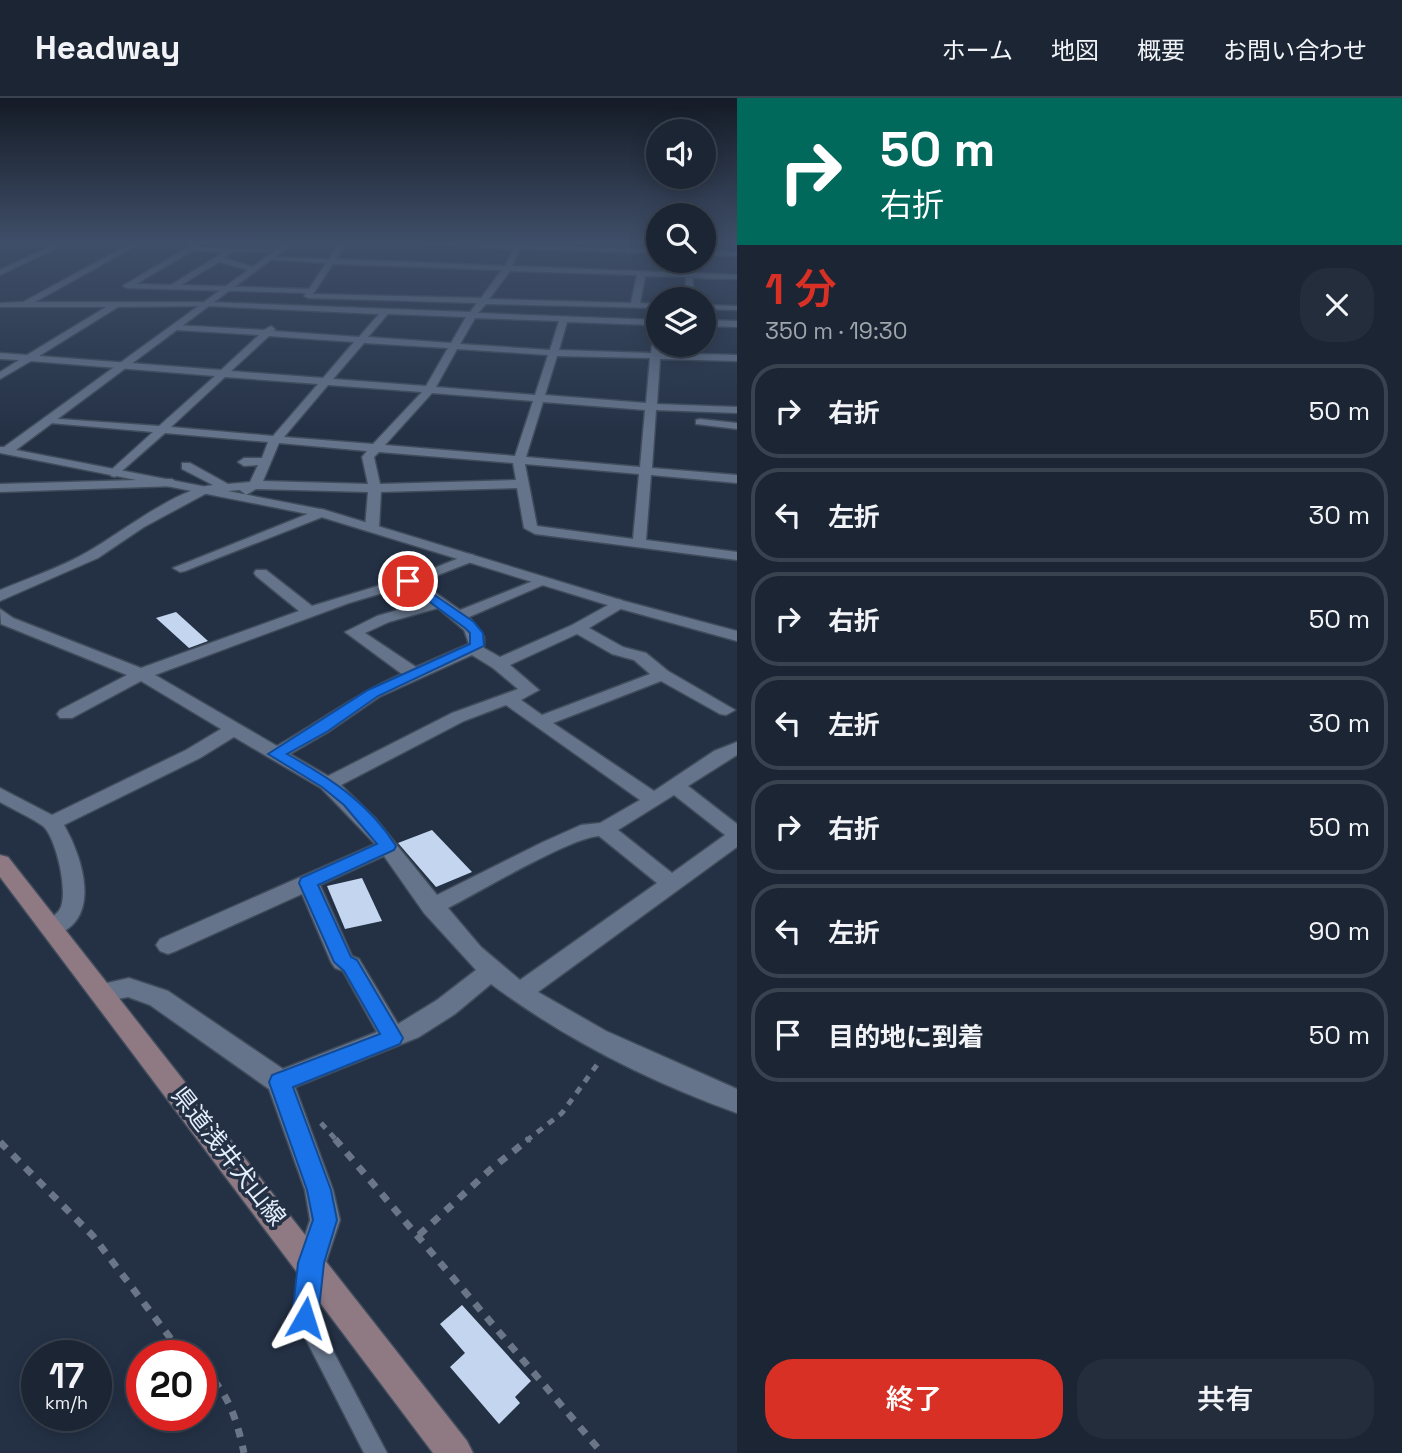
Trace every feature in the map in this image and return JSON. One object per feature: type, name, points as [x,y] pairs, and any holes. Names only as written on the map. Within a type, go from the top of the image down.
[{"type":"main road","name":"県道浅井犬山線","points":[[0,862],[455,1453]]},
{"type":"street","points":[[0,318],[19,307]]},
{"type":"street","points":[[0,376],[112,307]]},
{"type":"street","points":[[4,451],[204,307]]},
{"type":"street","points":[[278,307],[646,324]]},
{"type":"street","points":[[372,528],[375,488],[368,457],[430,389],[472,315],[479,307]]},
{"type":"street","points":[[716,307],[737,308]]},
{"type":"street","points":[[286,316],[295,308]]},
{"type":"street","points":[[240,496],[254,485],[275,440],[386,312]]},
{"type":"street","points":[[564,319],[519,461],[531,527],[573,539],[737,556]]},
{"type":"street","points":[[716,323],[737,324]]},
{"type":"street","points":[[115,473],[276,324]]},
{"type":"street","points":[[177,327],[554,353],[646,355]]},
{"type":"street","points":[[0,356],[539,398],[651,412],[680,421]]},
{"type":"street","points":[[639,544],[656,357]]},
{"type":"street","points":[[710,357],[737,358]]},
{"type":"street","points":[[598,414],[737,410]]},
{"type":"street","points":[[50,419],[737,479]]},
{"type":"street","points":[[692,421],[737,426]]},
{"type":"street","points":[[4,451],[204,490],[271,498],[543,582],[737,636]]},
{"type":"street","points":[[244,462],[266,461]]},
{"type":"street","points":[[186,466],[223,486]]},
{"type":"street","points":[[0,488],[172,483]]},
{"type":"street","points":[[0,596],[93,555],[139,524],[204,490],[254,485],[375,488],[523,484]]},
{"type":"street","points":[[180,568],[320,513]]},
{"type":"street","points":[[66,714],[141,674],[310,612],[408,581],[469,558]]},
{"type":"street","points":[[261,573],[310,612]]},
{"type":"street","points":[[276,754],[322,728],[373,693],[474,649],[478,643],[476,633],[458,616],[408,581]]},
{"type":"street","points":[[458,616],[543,582]]},
{"type":"street","points":[[414,674],[354,632],[383,619],[439,603]]},
{"type":"street","points":[[499,664],[578,628],[619,604]]},
{"type":"street","points":[[0,614],[7,621],[141,674],[328,784],[349,801],[388,846],[432,907],[492,970],[521,992],[612,1046],[737,1101]]},
{"type":"street","points":[[578,628],[618,651],[640,656],[662,675],[733,710]]},
{"type":"street","points":[[328,784],[458,717],[530,690],[499,664],[474,649]]},
{"type":"street","points":[[539,722],[608,698],[662,675]]},
{"type":"street","points":[[507,698],[654,800]]},
{"type":"street","points":[[52,823],[193,754],[234,730]]},
{"type":"street","points":[[432,907],[563,841],[588,830],[604,829],[654,800],[721,755],[737,748]]},
{"type":"street","points":[[521,992],[737,835],[675,786]]},
{"type":"street","points":[[0,794],[52,823],[62,838],[67,851],[73,899],[69,914],[52,928]]},
{"type":"street","points":[[604,829],[671,883]]},
{"type":"street","points":[[168,945],[388,846]]},
{"type":"street","points":[[308,883],[343,962],[351,965],[393,1038]]},
{"type":"street","points":[[280,1082],[393,1038],[446,1007],[492,970]]},
{"type":"street","points":[[103,993],[129,987],[159,998],[280,1082],[319,1190],[325,1220],[311,1263]]},
{"type":"lane","points":[[311,1263],[305,1318],[376,1453]]},
{"type":"path","points":[[419,1235],[491,1169],[562,1113],[612,1046]]},
{"type":"path","points":[[314,1115],[602,1453]]},
{"type":"path","points":[[0,1142],[93,1236],[172,1340]]},
{"type":"path","points":[[217,1381],[235,1411],[244,1453]]},
{"type":"building","points":[[176,612],[208,641],[189,648],[156,618]]},
{"type":"building","points":[[432,830],[472,872],[436,887],[398,843]]},
{"type":"building","points":[[362,878],[382,921],[345,929],[327,886]]},
{"type":"building","points":[[462,1305],[531,1381],[515,1397],[520,1403],[499,1424],[450,1367],[465,1353],[440,1324]]},
{"type":"route","points":[[305,1318],[311,1263],[325,1220],[319,1190],[280,1082],[393,1038],[351,965],[343,962],[308,883],[388,846],[349,801],[328,784],[276,754],[322,728],[373,693],[477,646],[476,633],[469,625],[408,581]]}]
